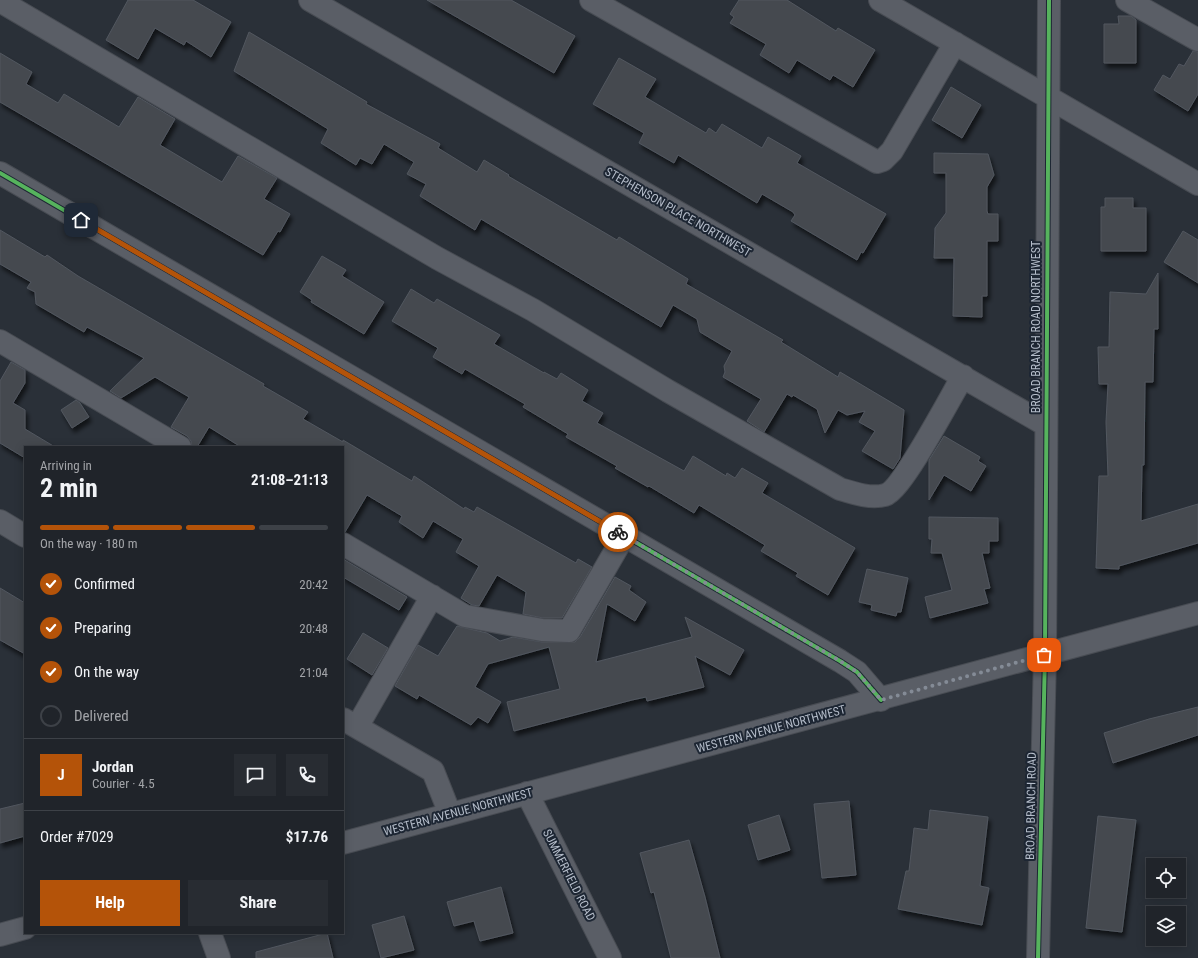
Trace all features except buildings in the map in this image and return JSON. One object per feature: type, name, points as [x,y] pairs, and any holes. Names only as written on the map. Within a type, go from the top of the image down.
[{"type":"street","points":[[0,0],[437,258],[533,310],[655,384],[840,488],[861,494],[877,495],[891,492],[911,464],[963,376]]},
{"type":"street","name":"STEPHENSON PLACE NORTHWEST","points":[[310,0],[1046,425]]},
{"type":"street","points":[[590,0],[877,162],[883,160],[892,151],[955,43]]},
{"type":"street","points":[[880,0],[1198,184]]},
{"type":"street","name":"BROAD BRANCH ROAD NORTHWEST","points":[[1044,655],[1049,0]]},
{"type":"street","points":[[1127,0],[1198,40]]},
{"type":"street","points":[[0,173],[840,661],[857,672],[881,700]]},
{"type":"street","points":[[0,341],[178,446]]},
{"type":"street","points":[[0,521],[24,535]]},
{"type":"street","points":[[344,545],[465,616],[542,630],[569,631],[624,536]]},
{"type":"street","points":[[432,596],[350,723],[432,771],[450,814]]},
{"type":"street","name":"WESTERN AVENUE NORTHWEST","points":[[344,843],[881,700],[1198,613]]},
{"type":"street","name":"BROAD BRANCH ROAD","points":[[1038,958],[1044,655]]},
{"type":"street","name":"SUMMERFIELD ROAD","points":[[527,793],[610,958]]},
{"type":"street","points":[[0,934],[24,928]]},
{"type":"street","points":[[210,934],[219,958]]},
{"type":"cycle path","points":[[1038,958],[1045,655],[1049,0]]},
{"type":"cycle path","points":[[0,173],[840,661],[857,672],[881,700]]},
{"type":"way so far","points":[[618,532],[840,661],[857,672],[881,700],[1044,655]]},
{"type":"route","points":[[81,220],[618,532]]}]
